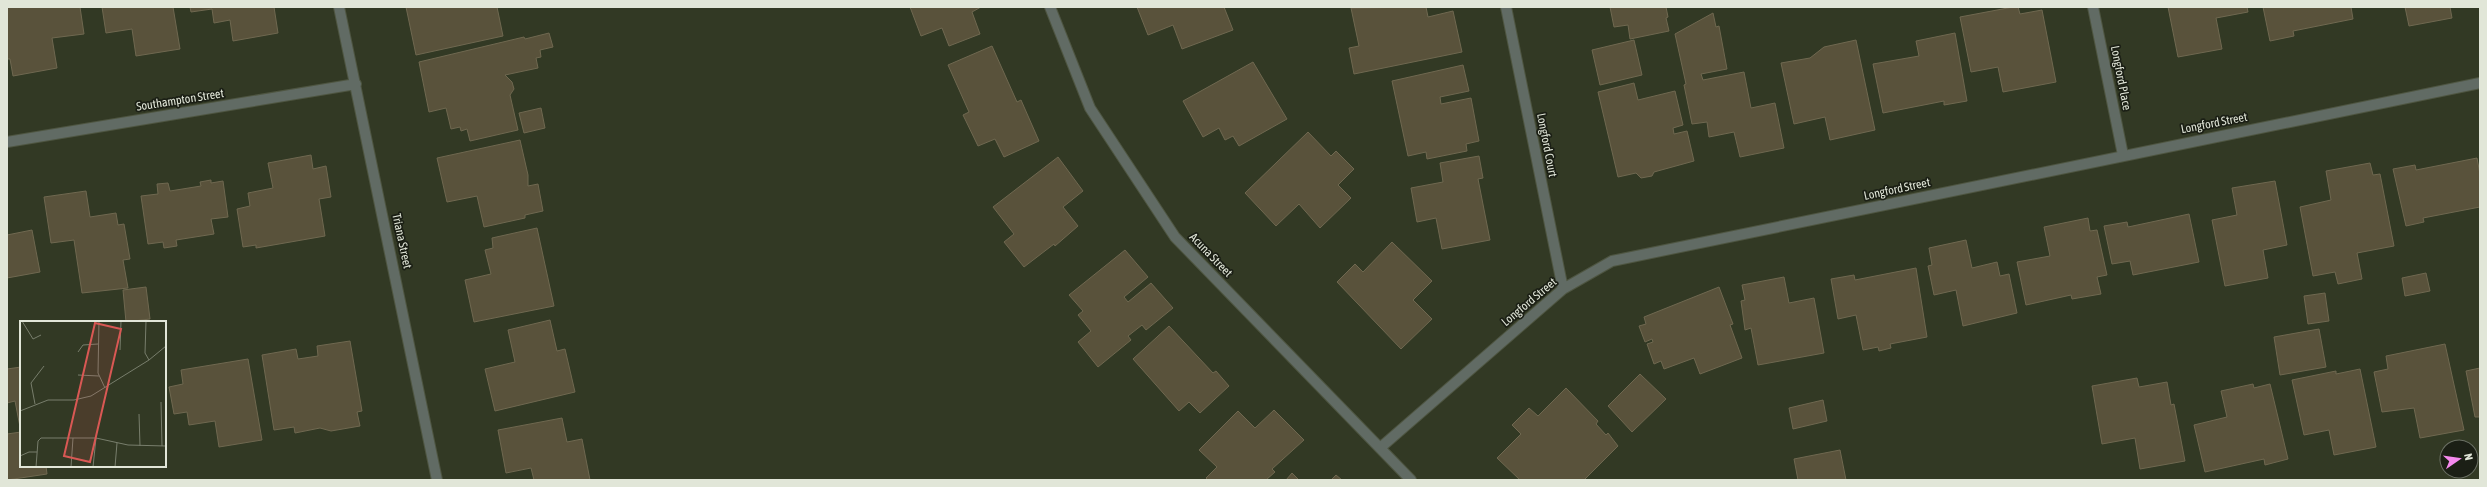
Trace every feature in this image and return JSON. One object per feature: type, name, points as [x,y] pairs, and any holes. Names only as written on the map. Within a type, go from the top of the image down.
[{"type":"street","name":"Triana Street","points":[[339,7],[437,480]]},
{"type":"street","name":"Acuna Street","points":[[1050,7],[1090,108],[1176,237],[1411,480]]},
{"type":"street","name":"Longford Court","points":[[1506,7],[1563,289]]},
{"type":"street","name":"Longford Place","points":[[2093,7],[2123,155]]},
{"type":"street","name":"Longford Street","points":[[1380,448],[1563,289],[1612,261],[2480,83]]},
{"type":"street","name":"Southampton Street","points":[[7,142],[356,84]]},
{"type":"building","points":[[7,7],[80,7],[84,34],[52,38],[57,68],[13,76],[10,59],[7,59]]},
{"type":"building","points":[[102,7],[173,7],[180,49],[136,56],[132,29],[106,33]]},
{"type":"building","points":[[190,7],[274,7],[278,33],[233,41],[230,20],[214,23],[212,9],[191,12]]},
{"type":"building","points":[[406,7],[497,7],[503,36],[416,55]]},
{"type":"building","points":[[910,7],[981,7],[972,12],[980,34],[949,46],[942,28],[921,36]]},
{"type":"building","points":[[1137,7],[1224,7],[1233,30],[1182,49],[1173,25],[1148,35]]},
{"type":"building","points":[[1426,7],[1428,17],[1453,11],[1462,52],[1354,74],[1349,48],[1359,46],[1351,8]]},
{"type":"building","points":[[1610,7],[1666,7],[1668,17],[1666,18],[1669,31],[1630,39],[1628,25],[1614,27]]},
{"type":"building","points":[[2018,7],[2020,14],[2042,10],[2056,82],[2003,92],[1998,67],[1971,72],[1960,17]]},
{"type":"building","points":[[2168,7],[2247,7],[2248,12],[2216,18],[2222,49],[2178,57]]},
{"type":"building","points":[[2263,7],[2351,7],[2353,19],[2293,31],[2294,36],[2270,41]]},
{"type":"building","points":[[2405,7],[2450,7],[2452,18],[2409,26]]},
{"type":"building","points":[[1713,13],[1716,27],[1719,26],[1727,69],[1701,74],[1703,80],[1744,72],[1751,108],[1775,103],[1784,148],[1740,157],[1734,132],[1709,137],[1707,122],[1692,124],[1684,85],[1686,84],[1675,34]]},
{"type":"building","points":[[549,33],[553,47],[540,50],[541,57],[536,58],[538,68],[505,75],[512,82],[514,89],[510,95],[518,130],[470,141],[467,129],[461,131],[460,127],[451,129],[446,108],[429,112],[419,62],[524,37],[525,39]]},
{"type":"building","points":[[1955,33],[1967,101],[1944,105],[1944,101],[1883,113],[1873,64],[1919,56],[1916,41]]},
{"type":"building","points":[[1634,40],[1642,75],[1600,85],[1592,50]]},
{"type":"building","points":[[1856,40],[1875,130],[1830,140],[1825,117],[1794,124],[1781,63],[1810,58],[1824,47]]},
{"type":"building","points":[[992,46],[1017,102],[1021,100],[1039,141],[1004,157],[995,139],[978,146],[963,115],[969,112],[948,65]]},
{"type":"building","points":[[1253,62],[1287,119],[1239,146],[1233,136],[1225,140],[1219,128],[1203,137],[1183,101]]},
{"type":"building","points":[[1463,65],[1469,91],[1440,97],[1441,104],[1471,98],[1479,141],[1466,144],[1467,151],[1427,159],[1426,152],[1408,156],[1392,81]]},
{"type":"building","points":[[1634,83],[1638,100],[1675,91],[1683,125],[1673,128],[1674,134],[1687,131],[1694,161],[1654,172],[1652,176],[1641,178],[1636,173],[1618,177],[1598,92]]},
{"type":"building","points":[[541,108],[545,128],[524,133],[519,113]]},
{"type":"building","points":[[1308,132],[1331,156],[1336,151],[1354,169],[1338,185],[1351,198],[1320,228],[1299,204],[1276,226],[1245,193]]},
{"type":"building","points":[[520,140],[528,175],[528,186],[538,184],[543,211],[525,215],[525,218],[484,227],[477,196],[447,202],[437,158]]},
{"type":"building","points":[[311,155],[313,169],[326,166],[331,197],[319,199],[325,236],[256,248],[256,245],[243,247],[237,209],[250,206],[248,193],[273,188],[268,163]]},
{"type":"building","points":[[1479,156],[1483,178],[1478,179],[1490,240],[1442,249],[1436,218],[1417,222],[1411,188],[1443,182],[1440,163]]},
{"type":"building","points":[[1058,157],[1083,191],[1063,207],[1078,226],[1055,246],[1054,244],[1024,267],[1004,242],[1014,234],[993,207]]},
{"type":"building","points":[[2477,158],[2480,174],[2480,207],[2423,218],[2424,222],[2406,226],[2393,169],[2415,165],[2416,170]]},
{"type":"building","points":[[2370,163],[2373,175],[2380,174],[2394,246],[2357,253],[2362,279],[2338,284],[2335,272],[2313,276],[2300,207],[2331,200],[2326,171]]},
{"type":"building","points":[[211,180],[211,183],[223,181],[228,217],[211,219],[214,234],[176,240],[177,246],[164,248],[163,242],[148,244],[141,196],[158,194],[157,184],[168,183],[170,191],[201,186],[200,182]]},
{"type":"building","points":[[2275,181],[2287,245],[2263,250],[2268,278],[2225,286],[2212,220],[2237,215],[2232,188]]},
{"type":"building","points":[[86,191],[90,217],[116,213],[118,225],[124,224],[130,259],[123,260],[128,288],[82,293],[74,240],[51,243],[44,197]]},
{"type":"building","points":[[2189,214],[2199,262],[2133,275],[2130,261],[2112,264],[2104,226],[2127,222],[2128,227]]},
{"type":"building","points":[[2088,218],[2090,231],[2097,230],[2107,275],[2097,277],[2101,294],[2072,299],[2071,295],[2026,305],[2017,262],[2050,256],[2044,227]]},
{"type":"building","points":[[537,228],[554,306],[474,322],[465,280],[491,274],[485,250],[493,248],[492,238]]},
{"type":"building","points":[[32,230],[40,272],[7,278],[7,235]]},
{"type":"building","points":[[1966,240],[1972,268],[1997,262],[2000,276],[2009,274],[2017,313],[1963,326],[1956,290],[1934,295],[1928,266],[1932,265],[1929,248]]},
{"type":"building","points":[[1392,242],[1432,281],[1413,300],[1432,319],[1401,349],[1337,282],[1355,264],[1363,272]]},
{"type":"building","points":[[1125,250],[1148,277],[1124,297],[1128,302],[1151,283],[1173,308],[1146,330],[1142,325],[1128,336],[1131,340],[1098,367],[1078,342],[1091,331],[1078,315],[1083,311],[1069,295]]},
{"type":"building","points":[[1916,268],[1927,337],[1890,344],[1891,348],[1879,351],[1878,347],[1863,350],[1856,315],[1838,319],[1831,279],[1854,275],[1855,280]]},
{"type":"building","points":[[2426,273],[2430,291],[2405,296],[2402,278]]},
{"type":"building","points":[[1784,277],[1789,303],[1814,298],[1824,353],[1758,365],[1751,328],[1745,330],[1741,301],[1745,300],[1742,285]]},
{"type":"building","points":[[146,287],[150,319],[126,321],[123,290]]},
{"type":"building","points":[[1719,287],[1733,324],[1730,325],[1742,358],[1700,374],[1694,358],[1664,369],[1661,361],[1654,364],[1647,344],[1653,342],[1652,339],[1645,342],[1639,326],[1646,324],[1644,317]]},
{"type":"building","points":[[2325,293],[2329,321],[2308,324],[2304,296]]},
{"type":"building","points":[[550,320],[557,351],[565,349],[575,392],[495,411],[485,369],[515,362],[508,330]]},
{"type":"building","points":[[1169,326],[1213,373],[1216,371],[1229,386],[1200,413],[1189,402],[1179,411],[1133,359]]},
{"type":"building","points":[[2319,329],[2326,367],[2280,375],[2274,337]]},
{"type":"building","points":[[350,341],[362,411],[357,412],[360,426],[331,431],[320,428],[295,433],[294,427],[274,430],[262,355],[296,349],[298,359],[318,356],[317,346]]},
{"type":"building","points":[[2445,344],[2464,430],[2420,438],[2414,408],[2382,412],[2374,372],[2388,369],[2386,356]]},
{"type":"building","points":[[248,359],[262,440],[219,447],[215,421],[189,425],[187,412],[174,414],[169,387],[183,384],[181,370]]},
{"type":"building","points":[[20,367],[20,427],[15,401],[7,403],[7,369]]},
{"type":"building","points":[[2480,368],[2480,417],[2475,417],[2466,371]]},
{"type":"building","points":[[2360,369],[2376,447],[2334,455],[2329,430],[2304,435],[2292,380],[2336,371],[2336,374]]},
{"type":"building","points":[[1640,374],[1666,399],[1632,432],[1608,406]]},
{"type":"building","points":[[2137,378],[2139,387],[2167,382],[2171,405],[2174,404],[2185,461],[2140,469],[2135,438],[2102,444],[2092,386]]},
{"type":"building","points":[[2253,384],[2254,388],[2270,384],[2288,459],[2265,465],[2264,459],[2205,472],[2194,425],[2227,417],[2221,391]]},
{"type":"building","points":[[1566,388],[1598,421],[1596,424],[1606,435],[1608,433],[1618,446],[1584,480],[1520,480],[1497,458],[1521,434],[1512,425],[1529,408],[1538,416]]},
{"type":"building","points":[[1823,400],[1827,421],[1793,429],[1789,408]]},
{"type":"building","points":[[1274,410],[1304,440],[1272,469],[1275,472],[1266,480],[1208,480],[1206,478],[1217,467],[1199,450],[1238,411],[1255,428]]},
{"type":"building","points":[[562,418],[567,442],[582,439],[590,480],[534,480],[531,468],[506,473],[498,430]]},
{"type":"building","points":[[20,432],[20,467],[46,467],[47,474],[7,480],[7,434]]},
{"type":"building","points":[[1840,450],[1846,480],[1798,480],[1794,459]]},
{"type":"building","points":[[1292,473],[1299,480],[1286,480]]},
{"type":"building","points":[[1336,475],[1342,480],[1331,480]]}]
